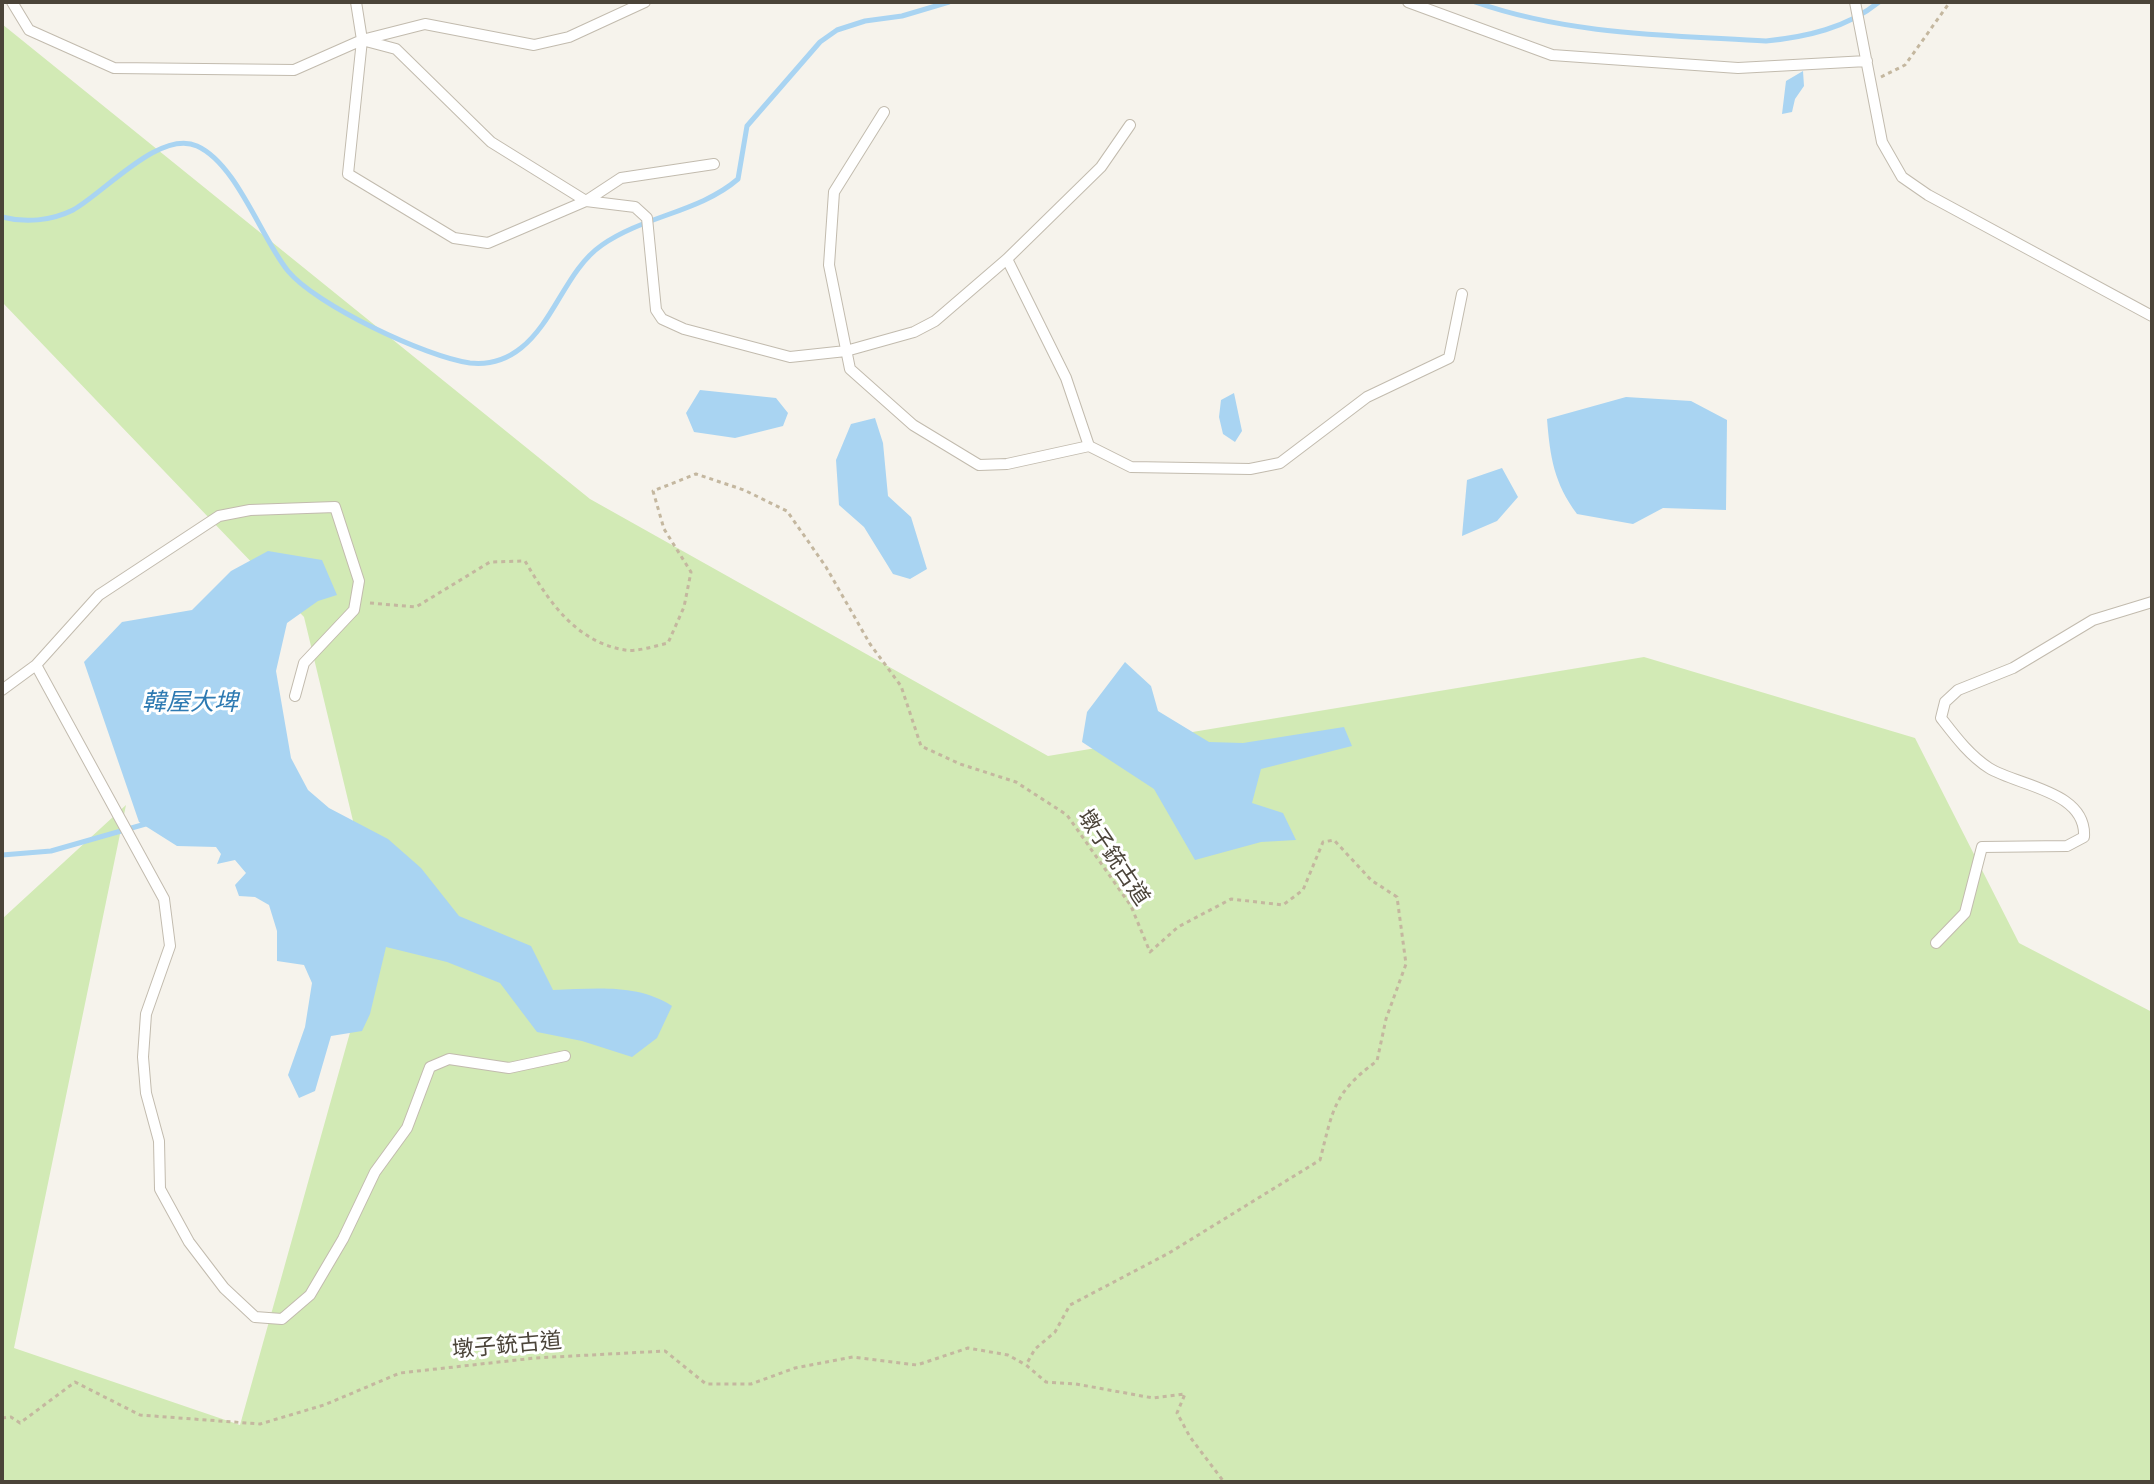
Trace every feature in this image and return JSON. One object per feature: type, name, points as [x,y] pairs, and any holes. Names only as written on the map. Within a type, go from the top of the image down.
[{"type":"lane","points":[[12,2],[29,30],[114,68],[294,70],[362,40],[425,24],[534,45],[569,37],[645,2]]},
{"type":"lane","points":[[356,2],[362,40],[348,174],[454,238],[488,243],[586,201],[621,178],[714,164]]},
{"type":"lane","points":[[1408,2],[1552,55],[1738,68],[1867,61]]},
{"type":"lane","points":[[1856,4],[1882,142],[1902,177],[1928,195],[2152,316]]},
{"type":"lane","points":[[362,40],[396,49],[491,142],[586,201],[635,207],[647,218],[652,287],[662,319],[684,329],[790,357],[846,351],[914,332],[935,321],[1007,259],[1101,167],[1130,125]]},
{"type":"lane","points":[[884,112],[834,192],[829,265],[850,369],[913,425],[979,465],[1007,464],[1089,446],[1131,467],[1250,469],[1280,463],[1367,397],[1449,358],[1462,294]]},
{"type":"lane","points":[[1007,259],[1066,378],[1089,446]]},
{"type":"lane","points":[[2,690],[36,665],[99,595],[219,516],[250,510],[335,507],[359,581],[356,601],[354,610],[304,663],[295,696]]},
{"type":"lane","points":[[1936,943],[1965,913],[1982,847],[2067,846],[2084,837],[2085,827],[2081,816],[2065,801],[1991,769],[1971,755],[1941,718],[1945,702],[1958,690],[2013,668],[2093,620],[2152,602]]},
{"type":"lane","points":[[36,665],[164,899],[170,946],[146,1014],[143,1057],[146,1093],[159,1141],[160,1189],[189,1242],[224,1288],[255,1317],[282,1319],[310,1295],[343,1239],[375,1172],[407,1128],[430,1067],[449,1059],[509,1068],[565,1056]]},
{"type":"path","points":[[1870,80],[1893,74],[1905,65],[1950,2]]},
{"type":"path","name":"墩子銃古道","points":[[356,601],[416,607],[490,562],[525,561],[546,597],[578,631],[625,650],[668,643],[684,607],[691,572],[664,529],[653,491],[696,474],[744,490],[787,511],[826,567],[870,644],[901,686],[921,746],[960,764],[1016,782],[1067,815],[1131,906],[1150,952],[1178,927],[1231,899],[1283,905],[1303,890],[1323,842],[1334,840],[1371,880],[1397,897],[1406,964],[1386,1019],[1377,1061],[1352,1079],[1338,1096],[1320,1160],[1157,1260],[1070,1305],[1055,1332],[1035,1349],[1026,1365]]},
{"type":"path","name":"墩子銃古道","points":[[2,1418],[11,1417],[20,1423],[75,1382],[140,1415],[260,1424],[324,1405],[400,1373],[535,1358],[665,1351],[706,1384],[751,1384],[795,1368],[853,1357],[917,1365],[968,1348],[1008,1355],[1046,1382],[1076,1384],[1153,1398],[1185,1394],[1177,1413],[1190,1437],[1224,1482]]},
{"type":"green space","points":[[2,24],[590,499],[1048,756],[1644,657],[1915,738],[2019,943],[2152,1012],[2152,1482],[2,1482],[2,919],[126,805],[14,1348],[240,1425],[379,929],[304,617],[2,302]]},
{"type":"water","points":[[1803,71],[1804,86],[1795,99],[1792,112],[1782,114],[1786,81]]},
{"type":"water","points":[[700,390],[776,398],[788,413],[783,426],[735,438],[694,432],[686,413]]},
{"type":"water","points":[[1234,393],[1242,431],[1235,442],[1223,434],[1219,417],[1221,400]]},
{"type":"water","points":[[1626,397],[1691,401],[1727,420],[1726,510],[1663,508],[1633,524],[1577,514],[1554,469],[1547,419]]},
{"type":"water","points":[[875,418],[883,443],[888,496],[911,517],[927,569],[910,579],[893,574],[864,527],[839,505],[836,460],[851,424]]},
{"type":"water","points":[[1502,468],[1518,497],[1497,521],[1462,536],[1467,480]]},
{"type":"water","name":"韓屋大埤","points":[[268,551],[322,560],[337,595],[318,601],[287,623],[276,671],[291,758],[308,790],[329,808],[388,839],[421,868],[459,916],[531,946],[553,990],[630,991],[672,1006],[657,1038],[632,1057],[582,1041],[537,1032],[500,983],[447,962],[386,947],[370,1014],[362,1031],[331,1036],[315,1091],[299,1098],[288,1075],[305,1027],[312,983],[304,965],[277,961],[277,931],[269,905],[255,897],[239,896],[235,885],[246,873],[235,860],[217,864],[221,854],[216,847],[177,846],[139,822],[84,662],[122,622],[192,610],[231,571]]},
{"type":"water","points":[[1125,662],[1151,686],[1158,711],[1209,742],[1243,743],[1344,727],[1352,746],[1261,769],[1252,803],[1283,813],[1296,840],[1261,842],[1195,860],[1154,789],[1082,742],[1087,712]]},
{"type":"waterway","points":[[2,217],[38,220],[65,214],[150,154],[182,143],[197,146],[224,168],[288,271],[322,299],[373,328],[427,351],[470,363],[490,362],[503,359],[533,337],[579,268],[602,245],[635,227],[706,199],[738,179],[747,126],[820,42],[837,30],[865,21],[902,16],[949,2]]},
{"type":"waterway","points":[[1475,2],[1546,21],[1619,32],[1766,41],[1826,30],[1879,2]]},
{"type":"waterway","points":[[2,855],[51,851],[149,823]]}]
